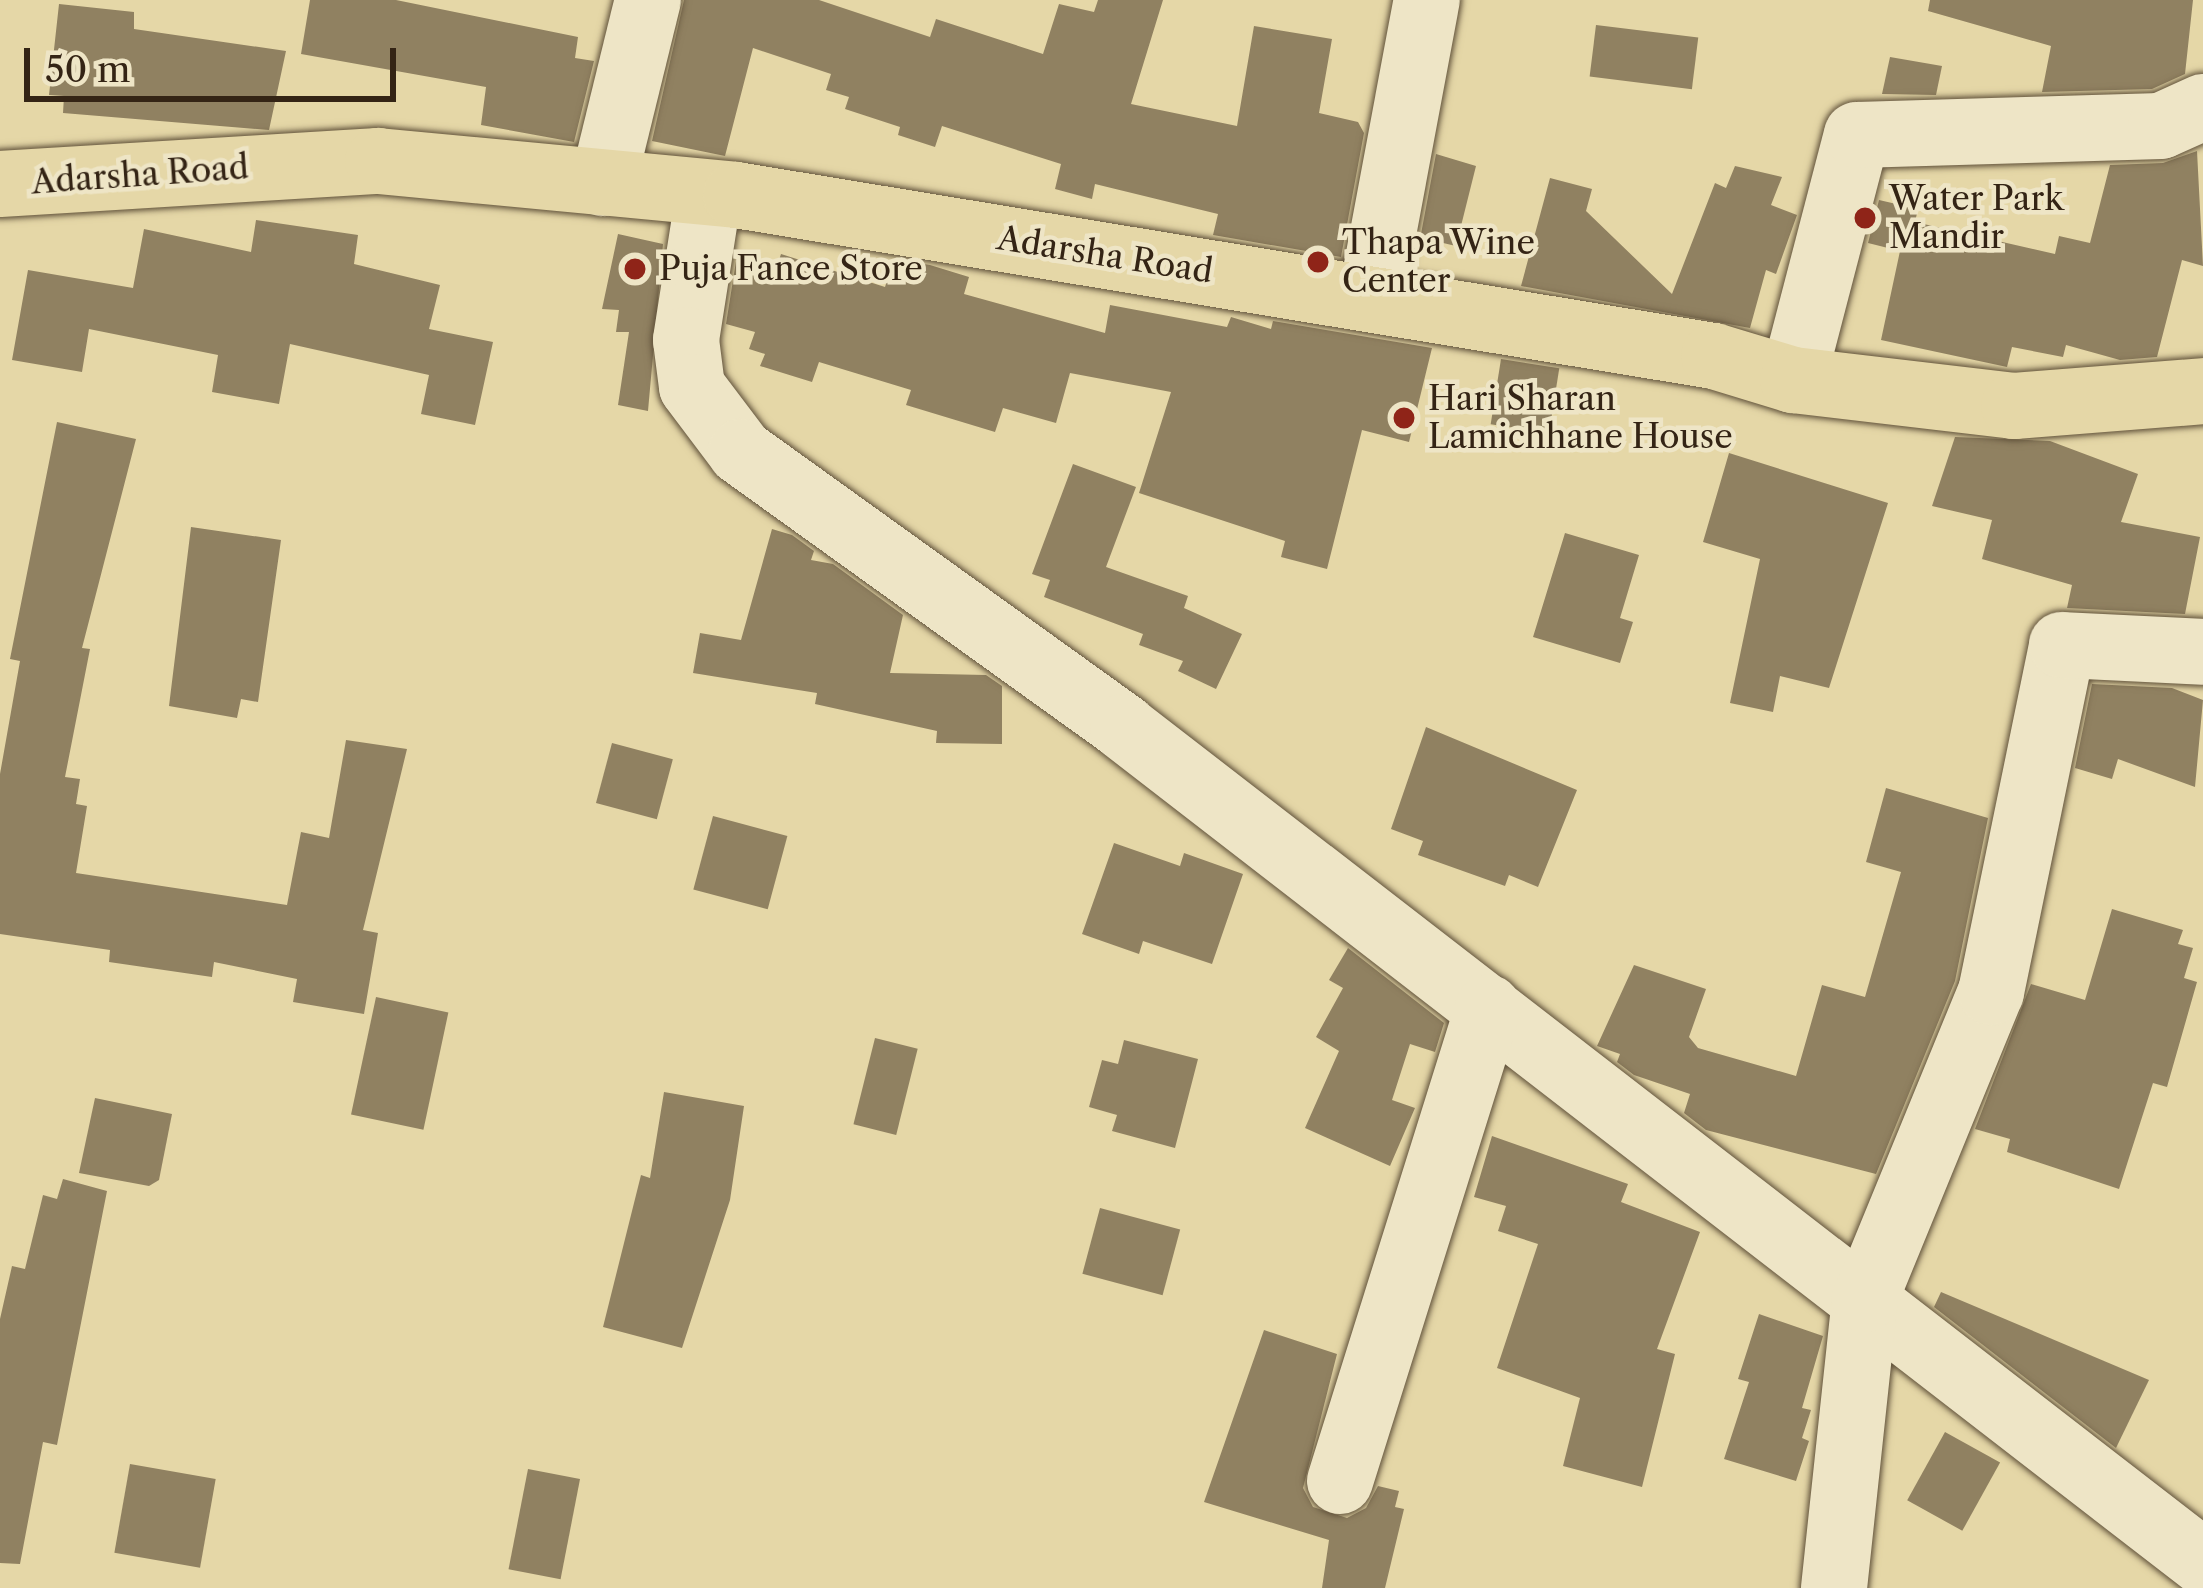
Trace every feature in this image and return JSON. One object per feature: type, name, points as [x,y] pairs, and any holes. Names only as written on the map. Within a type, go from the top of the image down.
[{"type":"main road","name":"Adarsha Road","points":[[0,184],[378,160],[709,193],[1714,356],[1793,380],[2014,406],[2203,391]]},
{"type":"street","points":[[603,183],[648,0]]},
{"type":"street","points":[[1371,298],[1426,0]]},
{"type":"street","points":[[1793,380],[1857,136],[2161,126],[2203,107]]},
{"type":"street","points":[[709,193],[686,340],[692,387],[741,452],[1104,712],[2203,1562]]},
{"type":"street","points":[[1834,1588],[1864,1299],[1991,992],[2062,645],[2203,652]]},
{"type":"street","points":[[1340,1481],[1488,1009]]},
{"type":"building","points":[[310,0],[396,0],[578,37],[575,58],[594,61],[574,142],[481,125],[486,87],[301,54]]},
{"type":"building","points":[[684,0],[819,0],[930,37],[936,19],[1043,54],[1059,4],[1094,12],[1098,0],[1163,0],[1131,104],[1237,126],[1254,26],[1332,39],[1319,113],[1358,122],[1364,133],[1341,257],[1213,235],[1218,214],[1095,184],[1092,199],[1055,189],[1061,164],[942,126],[935,147],[898,135],[900,127],[845,109],[849,97],[826,90],[831,74],[753,48],[725,156],[652,141]]},
{"type":"building","points":[[1930,0],[2193,0],[2185,74],[2152,89],[2042,92],[2051,46],[1928,11]]},
{"type":"building","points":[[59,4],[134,12],[134,29],[286,51],[269,130],[63,113],[64,96],[49,95]]},
{"type":"building","points":[[1596,25],[1698,38],[1692,89],[1590,77]]},
{"type":"building","points":[[1890,57],[1942,66],[1936,95],[1882,94]]},
{"type":"building","points":[[2197,151],[2203,266],[2182,260],[2157,357],[2120,360],[2066,345],[2063,357],[2012,347],[2007,367],[1881,340],[1900,251],[1868,243],[1879,200],[1918,209],[1915,222],[2055,254],[2059,236],[2090,243],[2110,165],[2163,163]]},
{"type":"building","points":[[1436,154],[1476,166],[1456,246],[1426,239],[1418,250]]},
{"type":"building","points":[[1735,166],[1782,177],[1771,205],[1797,215],[1776,274],[1766,270],[1750,328],[1521,286],[1550,178],[1592,189],[1586,211],[1672,294],[1715,183],[1726,188]]},
{"type":"building","points":[[256,220],[358,235],[354,264],[440,285],[429,329],[493,342],[475,425],[421,414],[429,375],[290,344],[279,404],[212,392],[218,355],[89,329],[82,372],[12,360],[28,270],[133,288],[144,229],[251,252]]},
{"type":"building","points":[[618,234],[663,244],[648,411],[618,405],[629,332],[616,332],[619,310],[602,309]]},
{"type":"building","points":[[781,254],[885,287],[894,259],[930,265],[969,277],[964,294],[1105,333],[1110,305],[1227,327],[1231,317],[1271,329],[1273,321],[1432,348],[1409,442],[1362,430],[1327,569],[1281,557],[1285,541],[1139,493],[1171,392],[1070,373],[1056,423],[1003,408],[995,432],[906,405],[911,390],[819,362],[812,382],[760,366],[765,354],[749,349],[755,332],[726,324],[737,255],[777,266]]},
{"type":"building","points":[[1501,359],[1559,368],[1549,433],[1491,424]]},
{"type":"building","points":[[57,422],[136,439],[82,648],[90,649],[65,777],[80,779],[76,804],[87,806],[76,873],[287,905],[301,832],[329,838],[346,740],[407,749],[363,930],[378,933],[364,1014],[293,1002],[297,979],[214,962],[212,977],[109,962],[110,950],[0,934],[0,774],[20,661],[10,659]]},
{"type":"building","points":[[1955,437],[2050,441],[2138,474],[2121,522],[2200,537],[2185,614],[2067,608],[2072,585],[1982,559],[1992,520],[1932,506]]},
{"type":"building","points":[[1729,453],[1888,503],[1829,688],[1780,676],[1773,712],[1730,703],[1760,559],[1703,542]]},
{"type":"building","points":[[1073,464],[1136,487],[1106,567],[1188,596],[1184,608],[1242,634],[1216,689],[1178,671],[1183,661],[1139,645],[1143,634],[1044,597],[1050,580],[1032,574]]},
{"type":"building","points":[[191,527],[281,540],[258,702],[241,699],[237,718],[169,706]]},
{"type":"building","points":[[772,529],[792,535],[814,551],[811,560],[833,564],[903,615],[890,673],[986,675],[1002,686],[1002,744],[936,743],[937,731],[815,704],[817,693],[693,673],[700,633],[741,640]]},
{"type":"building","points":[[1565,533],[1639,555],[1620,618],[1633,622],[1620,663],[1533,637]]},
{"type":"building","points":[[2092,684],[2172,688],[2203,700],[2195,787],[2118,759],[2112,779],[2075,768]]},
{"type":"building","points":[[1426,727],[1577,790],[1538,887],[1509,875],[1505,886],[1418,855],[1423,841],[1391,829]]},
{"type":"building","points":[[612,743],[673,759],[657,819],[596,803]]},
{"type":"building","points":[[1886,788],[1988,818],[1955,981],[1876,1174],[1706,1130],[1684,1113],[1690,1094],[1634,1075],[1617,1062],[1620,1054],[1597,1046],[1634,965],[1706,989],[1689,1037],[1698,1048],[1796,1076],[1822,985],[1865,997],[1901,872],[1866,862]]},
{"type":"building","points":[[713,816],[787,836],[768,909],[693,889]]},
{"type":"building","points":[[1114,843],[1180,866],[1184,853],[1243,874],[1212,964],[1143,941],[1139,954],[1082,934]]},
{"type":"building","points":[[2112,909],[2183,930],[2178,944],[2193,948],[2184,978],[2197,982],[2167,1087],[2153,1083],[2119,1189],[2007,1152],[2010,1139],[1975,1129],[2031,984],[2085,1000]]},
{"type":"building","points":[[1348,948],[1444,1023],[1435,1052],[1410,1044],[1392,1100],[1415,1108],[1390,1166],[1305,1128],[1339,1051],[1316,1037],[1343,988],[1329,980]]},
{"type":"building","points":[[376,997],[448,1012],[423,1130],[351,1114]]},
{"type":"building","points":[[875,1038],[918,1049],[896,1135],[853,1124]]},
{"type":"building","points":[[1124,1040],[1198,1059],[1175,1148],[1112,1131],[1117,1115],[1089,1107],[1102,1060],[1118,1064]]},
{"type":"building","points":[[664,1092],[744,1106],[730,1200],[682,1348],[603,1327],[641,1175],[650,1178]]},
{"type":"building","points":[[95,1098],[172,1114],[159,1180],[149,1186],[79,1173]]},
{"type":"building","points":[[1492,1136],[1628,1184],[1621,1202],[1700,1232],[1657,1349],[1675,1354],[1642,1487],[1563,1466],[1580,1398],[1497,1368],[1538,1244],[1498,1231],[1506,1206],[1474,1197]]},
{"type":"building","points":[[63,1179],[107,1191],[57,1445],[43,1442],[20,1564],[0,1563],[0,1319],[12,1266],[25,1269],[43,1195],[57,1199]]},
{"type":"building","points":[[1100,1208],[1180,1229],[1163,1295],[1082,1274]]},
{"type":"building","points":[[1941,1292],[2149,1380],[2116,1448],[1934,1307]]},
{"type":"building","points":[[1759,1314],[1823,1336],[1802,1408],[1811,1410],[1802,1438],[1809,1441],[1796,1481],[1724,1459],[1749,1382],[1738,1379]]},
{"type":"building","points":[[1264,1330],[1337,1354],[1303,1488],[1313,1507],[1347,1518],[1366,1508],[1378,1486],[1399,1491],[1395,1507],[1404,1509],[1385,1588],[1322,1588],[1329,1540],[1204,1502]]},
{"type":"building","points":[[1945,1432],[2000,1463],[1962,1531],[1907,1500]]},
{"type":"building","points":[[130,1464],[216,1479],[200,1568],[114,1553]]},
{"type":"building","points":[[528,1469],[580,1479],[561,1579],[509,1569]]},
{"type":"place","name":"Water Park Mandir","points":[[1865,218]]},
{"type":"place","name":"Thapa Wine Center","points":[[1318,262]]},
{"type":"place","name":"Puja Fance Store","points":[[635,269]]},
{"type":"place","name":"Hari Sharan Lamichhane House","points":[[1404,418]]}]
